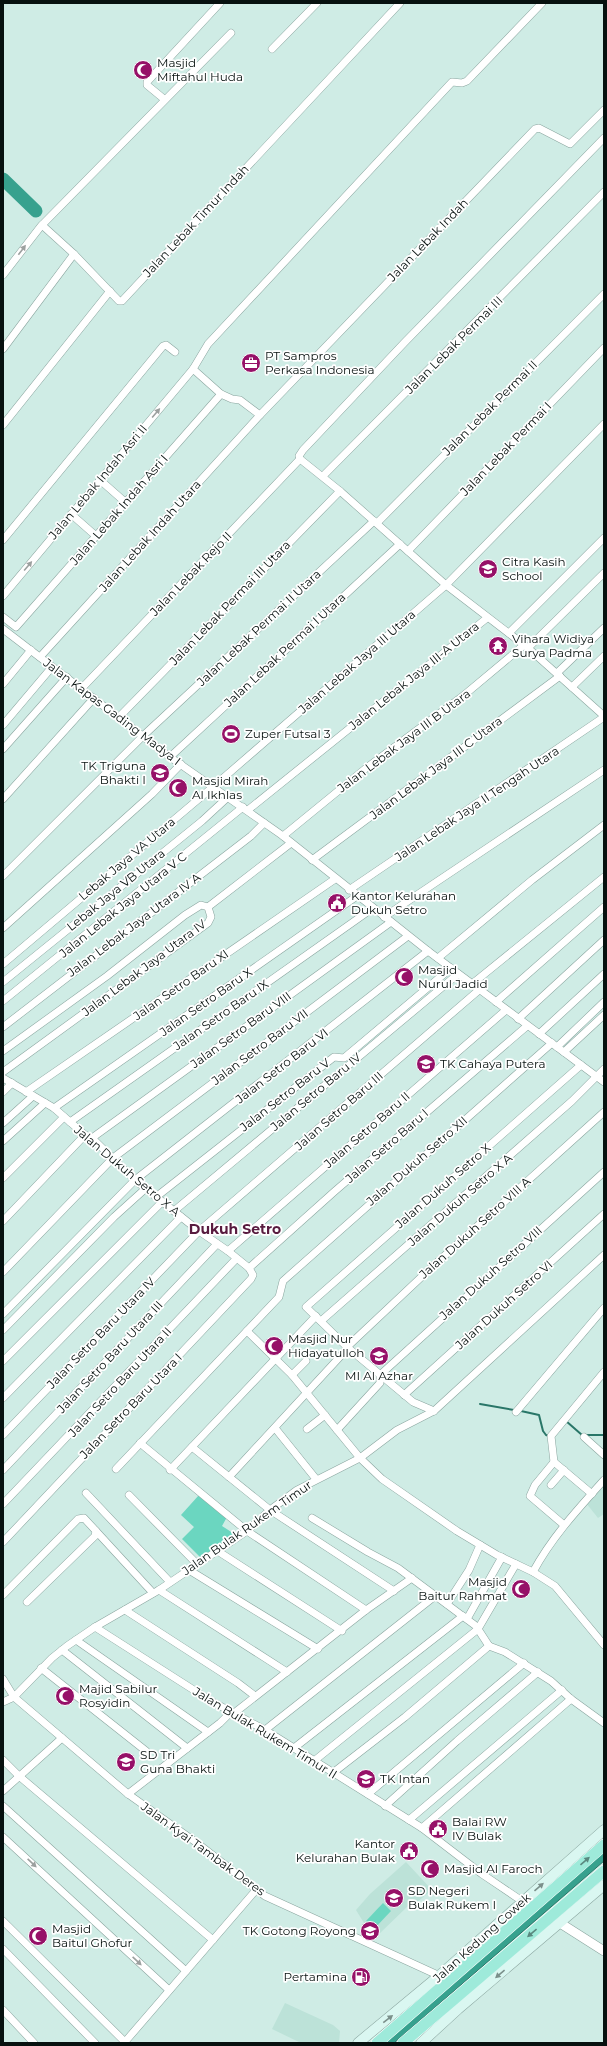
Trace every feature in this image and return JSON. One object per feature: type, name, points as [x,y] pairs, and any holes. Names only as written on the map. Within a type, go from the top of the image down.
[{"type":"highway","name":"Jalan Kedung Cowek","points":[[377,2043],[444,1978],[604,1845]]},
{"type":"highway","points":[[402,2043],[454,2005],[604,1871]]},
{"type":"main road","name":"Jalan Kedung Cowek","points":[[358,2043],[444,1978],[522,1901],[604,1830]]},
{"type":"main road","points":[[421,2043],[454,2005],[560,1923],[604,1885]]},
{"type":"street","points":[[164,99],[147,85],[147,82],[220,3]]},
{"type":"street","points":[[272,49],[317,3]]},
{"type":"street","name":"Jalan Lebak Timur Indah","points":[[110,291],[119,301],[122,301],[400,3]]},
{"type":"street","name":"Jalan Lebak Indah Asri II","points":[[3,596],[193,368],[208,344],[223,327],[447,88],[453,82],[462,83],[467,81],[542,3]]},
{"type":"street","points":[[3,275],[42,225],[164,99],[231,33]]},
{"type":"street","name":"Jalan Lebak Indah","points":[[260,415],[535,129],[539,128],[570,144],[604,110]]},
{"type":"street","name":"Jalan Lebak Rejo II","points":[[82,688],[300,459],[299,456],[303,450],[404,343],[604,138]]},
{"type":"street","name":"Jalan Lebak Permai III","points":[[323,476],[604,192]]},
{"type":"street","points":[[3,425],[110,291],[74,254],[42,225]]},
{"type":"street","points":[[3,349],[74,254]]},
{"type":"street","name":"Jalan Lebak Permai II","points":[[376,522],[604,294]]},
{"type":"street","points":[[3,540],[163,346],[166,346],[175,352]]},
{"type":"street","name":"Jalan Lebak Permai I","points":[[408,551],[604,348]]},
{"type":"street","points":[[193,368],[221,394],[232,399],[240,400],[260,415]]},
{"type":"street","name":"Jalan Lebak Indah Asri I","points":[[3,617],[16,627],[221,394]]},
{"type":"street","name":"Jalan Lebak Indah Utara","points":[[40,657],[260,415]]},
{"type":"street","name":"Jalan Lebak Jaya III Utara","points":[[214,786],[446,585],[604,424]]},
{"type":"street","points":[[300,459],[323,476],[446,585],[486,618],[509,633],[526,647],[604,717]]},
{"type":"street","points":[[100,480],[125,502]]},
{"type":"street","name":"Jalan Lebak Permai III Utara","points":[[120,716],[340,491]]},
{"type":"street","points":[[71,514],[96,536]]},
{"type":"street","name":"Jalan Lebak Permai II Utara","points":[[3,876],[143,736],[376,522]]},
{"type":"street","points":[[509,633],[604,538]]},
{"type":"street","name":"Jalan Lebak Permai I Utara","points":[[170,757],[400,544]]},
{"type":"street","name":"Jalan Lebak Jaya III B Utara","points":[[282,836],[365,769],[526,647],[604,573]]},
{"type":"street","name":"Jalan Lebak Jaya III-A Utara","points":[[245,809],[486,618]]},
{"type":"street","name":"Jalan Lebak Jaya III C Utara","points":[[312,860],[558,675],[604,628]]},
{"type":"street","name":"Jalan Kapas Gading Madya I","points":[[3,629],[52,667],[120,716],[170,757],[214,786],[282,836],[408,936],[604,1082]]},
{"type":"street","points":[[3,684],[31,650]]},
{"type":"street","points":[[572,687],[604,656]]},
{"type":"street","points":[[3,725],[52,667]]},
{"type":"street","points":[[3,749],[67,677]]},
{"type":"street","points":[[3,799],[94,698]]},
{"type":"street","name":"Jalan Lebak Jaya II Tengah Utara","points":[[349,890],[604,717]]},
{"type":"street","points":[[3,928],[152,794],[181,764]]},
{"type":"street","points":[[384,917],[604,770]]},
{"type":"street","name":"Lebak Jaya VA Utara","points":[[3,964],[214,786]]},
{"type":"street","name":"Lebak Jaya VB Utara","points":[[3,982],[202,821],[228,797]]},
{"type":"street","name":"Jalan Lebak Jaya Utara V C","points":[[3,1001],[245,809]]},
{"type":"street","name":"Jalan Lebak Jaya Utara IV A","points":[[3,1027],[251,836],[264,823]]},
{"type":"street","points":[[438,958],[532,880],[604,825]]},
{"type":"street","name":"Jalan Lebak Jaya Utara IV","points":[[3,1072],[208,923],[211,917],[208,907],[291,843]]},
{"type":"street","points":[[472,984],[604,877]]},
{"type":"street","name":"Jalan Setro Baru XI","points":[[3,1123],[30,1094],[335,879]]},
{"type":"street","name":"Jalan Setro Baru X","points":[[54,1108],[358,896]]},
{"type":"street","points":[[3,1051],[107,976],[184,915],[201,905],[208,907]]},
{"type":"street","points":[[496,1002],[604,907]]},
{"type":"street","name":"Jalan Setro Baru IX","points":[[3,1178],[67,1120],[372,908]]},
{"type":"street","name":"Jalan Setro Baru VIII","points":[[3,1221],[89,1137],[390,922]]},
{"type":"street","name":"Jalan Setro Baru VII","points":[[3,1272],[113,1158],[408,936]]},
{"type":"street","points":[[518,1019],[604,940]]},
{"type":"street","name":"Jalan Setro Baru VI","points":[[3,1314],[135,1180],[428,951]]},
{"type":"street","name":"Jalan Setro Baru V","points":[[3,1361],[159,1200],[334,1057],[344,1058],[451,968]]},
{"type":"street","name":"Jalan Setro Baru IV","points":[[174,1211],[458,974]]},
{"type":"street","points":[[539,1034],[604,974]]},
{"type":"street","name":"Jalan Setro Baru III","points":[[199,1231],[479,990]]},
{"type":"street","name":"Jalan Dukuh Setro XII","points":[[247,1332],[279,1297],[283,1281],[604,1002]]},
{"type":"street","name":"Jalan Setro Baru II","points":[[228,1251],[506,1010]]},
{"type":"street","points":[[564,1052],[604,1014]]},
{"type":"street","name":"Jalan Setro Baru I","points":[[249,1268],[335,1191],[527,1026]]},
{"type":"street","name":"Jalan Dukuh Setro X","points":[[316,1319],[307,1308],[581,1066]]},
{"type":"street","name":"Jalan Dukuh Setro X A","points":[[170,1470],[276,1358],[316,1319],[597,1077],[604,1069]]},
{"type":"street","name":"Jalan Dukuh Setro X A","points":[[3,1078],[54,1108],[113,1158],[145,1189],[249,1268]]},
{"type":"street","points":[[3,1092],[12,1083]]},
{"type":"street","points":[[3,1141],[45,1103]]},
{"type":"street","name":"Jalan Dukuh Setro VIII A","points":[[229,1477],[348,1348],[432,1267],[604,1112]]},
{"type":"street","name":"Jalan Dukuh Setro VIII","points":[[380,1375],[604,1172]]},
{"type":"street","points":[[3,1330],[114,1217],[145,1189]]},
{"type":"street","name":"Jalan Dukuh Setro VI","points":[[404,1395],[604,1214]]},
{"type":"street","points":[[3,1398],[181,1217]]},
{"type":"street","name":"Jalan Setro Baru Utara IV","points":[[3,1435],[199,1231]]},
{"type":"street","name":"Jalan Setro Baru Utara III","points":[[3,1470],[217,1244]]},
{"type":"street","name":"Jalan Bulak Rukem Timur","points":[[95,1627],[156,1592],[190,1570],[216,1550],[247,1531],[270,1510],[297,1490],[316,1479],[360,1458],[397,1430],[434,1412],[604,1256]]},
{"type":"street","name":"Jalan Setro Baru Utara II","points":[[3,1504],[236,1259]]},
{"type":"street","name":"Jalan Setro Baru Utara I","points":[[3,1542],[251,1280],[253,1273],[249,1268]]},
{"type":"street","points":[[516,1412],[604,1308]]},
{"type":"street","points":[[316,1319],[404,1395],[413,1402],[434,1412]]},
{"type":"street","points":[[116,1470],[247,1332],[276,1358],[292,1375],[360,1458],[382,1479],[457,1532],[502,1558],[533,1572],[555,1586],[604,1645]]},
{"type":"street","points":[[292,1375],[306,1361]]},
{"type":"street","points":[[592,1494],[554,1462],[551,1434],[604,1372]]},
{"type":"street","points":[[337,1430],[380,1383],[380,1375]]},
{"type":"street","points":[[307,1428],[325,1415]]},
{"type":"street","points":[[275,1428],[316,1479]]},
{"type":"street","points":[[584,1437],[604,1455]]},
{"type":"street","points":[[140,1443],[170,1470],[247,1531],[366,1610]]},
{"type":"street","points":[[192,1446],[270,1510],[394,1591]]},
{"type":"street","points":[[554,1462],[535,1485],[530,1496],[564,1525]]},
{"type":"street","points":[[550,1485],[564,1470]]},
{"type":"street","points":[[533,1572],[546,1549],[564,1525],[603,1482]]},
{"type":"street","points":[[86,1493],[170,1582]]},
{"type":"street","points":[[130,1495],[197,1564]]},
{"type":"street","points":[[3,1595],[78,1519],[84,1518],[156,1592],[287,1672]]},
{"type":"street","points":[[312,1518],[368,1552],[398,1568],[412,1578],[478,1629],[489,1646]]},
{"type":"street","points":[[27,1602],[95,1536],[96,1531]]},
{"type":"street","points":[[447,1604],[469,1570],[480,1545]]},
{"type":"street","points":[[216,1550],[342,1631]]},
{"type":"street","points":[[294,1748],[465,1618],[502,1558]]},
{"type":"street","points":[[314,1761],[478,1629],[516,1564]]},
{"type":"street","points":[[190,1570],[318,1649]]},
{"type":"street","points":[[128,1794],[231,1713],[342,1631],[366,1610],[412,1578]]},
{"type":"street","points":[[265,1730],[435,1596]]},
{"type":"street","points":[[125,1610],[238,1683],[255,1696]]},
{"type":"street","points":[[3,1702],[14,1697],[41,1668],[62,1650],[95,1627]]},
{"type":"street","name":"Jalan Bulak Rukem Timur II","points":[[95,1627],[231,1713],[265,1730],[422,1828],[482,1874],[522,1901]]},
{"type":"street","points":[[76,1640],[208,1732]]},
{"type":"street","points":[[334,1772],[405,1717],[489,1646],[497,1647],[538,1672],[562,1690],[571,1699],[604,1722]]},
{"type":"street","points":[[62,1650],[187,1748]]},
{"type":"street","points":[[368,1794],[524,1663]]},
{"type":"street","points":[[41,1668],[146,1751]]},
{"type":"street","points":[[385,1806],[457,1741],[538,1672]]},
{"type":"street","name":"Jalan Kyai Tambak Deres","points":[[3,1679],[14,1697],[128,1794],[197,1843],[256,1890],[265,1896],[444,1978]]},
{"type":"street","points":[[409,1820],[562,1690]]},
{"type":"street","points":[[422,1828],[571,1699]]},
{"type":"street","points":[[3,1791],[62,1738]]},
{"type":"street","points":[[3,1760],[19,1776],[213,1940]]},
{"type":"street","points":[[3,1806],[186,1971]]},
{"type":"street","points":[[3,1837],[169,1990]]},
{"type":"street","points":[[3,1921],[124,2043],[256,1890]]},
{"type":"street","points":[[560,1923],[604,1951]]},
{"type":"street","points":[[3,1949],[95,2043]]},
{"type":"street","points":[[3,2010],[34,2043]]},
{"type":"shaded area","points":[[603,1485],[604,1514],[598,1518],[586,1503]]},
{"type":"shaded area","points":[[199,1495],[227,1517],[222,1526],[236,1535],[201,1558],[182,1539],[194,1527],[181,1515]]},
{"type":"shaded area","points":[[604,1850],[604,1861],[394,2043],[381,2043]]},
{"type":"shaded area","name":"SD Negeri Bulak Rukem I","points":[[406,1862],[432,1890],[412,1906],[409,1905],[378,1935],[364,1923],[356,1910],[370,1894]]},
{"type":"shaded area","points":[[383,1903],[391,1911],[374,1929],[366,1921]]},
{"type":"shaded area","points":[[285,2003],[333,2025],[340,2031],[339,2043],[301,2043],[272,2029]]},
{"type":"waterway","points":[[3,179],[36,211]]},
{"type":"waterway","points":[[480,1404],[514,1410]]},
{"type":"waterway","points":[[521,1411],[539,1415],[543,1431],[549,1436]]},
{"type":"waterway","points":[[566,1421],[582,1435],[604,1435]]},
{"type":"place","name":"Masjid Miftahul Huda","points":[[143,70]]},
{"type":"place","name":"PT Sampros Perkasa Indonesia","points":[[251,363]]},
{"type":"place","name":"Citra Kasih School","points":[[488,569]]},
{"type":"place","name":"Vihara Widiya Surya Padma","points":[[498,646]]},
{"type":"place","name":"Zuper Futsal 3","points":[[231,734]]},
{"type":"place","name":"TK Triguna Bhakti I","points":[[160,773]]},
{"type":"place","name":"Masjid Mirah Al Ikhlas","points":[[178,788]]},
{"type":"place","name":"Kantor Kelurahan Dukuh Setro","points":[[337,903]]},
{"type":"place","name":"Masjid Nurul Jadid","points":[[404,977]]},
{"type":"place","name":"TK Cahaya Putera","points":[[426,1064]]},
{"type":"place","name":"Masjid Nur Hidayatulloh","points":[[274,1346]]},
{"type":"place","name":"MI Al Azhar","points":[[379,1356]]},
{"type":"place","name":"Masjid Baitur Rahmat","points":[[521,1589]]},
{"type":"place","name":"Majid Sabilur Rosyidin","points":[[65,1696]]},
{"type":"place","name":"SD Tri Guna Bhakti","points":[[126,1762]]},
{"type":"place","name":"TK Intan","points":[[366,1779]]},
{"type":"place","name":"Balai RW IV Bulak","points":[[438,1829]]},
{"type":"place","name":"Kantor Kelurahan Bulak","points":[[409,1851]]},
{"type":"place","name":"Masjid Al Faroch","points":[[430,1869]]},
{"type":"place","name":"SD Negeri Bulak Rukem I","points":[[394,1898]]},
{"type":"place","name":"TK Gotong Royong","points":[[370,1931]]},
{"type":"place","name":"Masjid Baitul Ghofur","points":[[38,1936]]},
{"type":"place","name":"Pertamina","points":[[361,1977]]},
{"type":"district","name":"Dukuh Setro","points":[[235,1229]]}]
